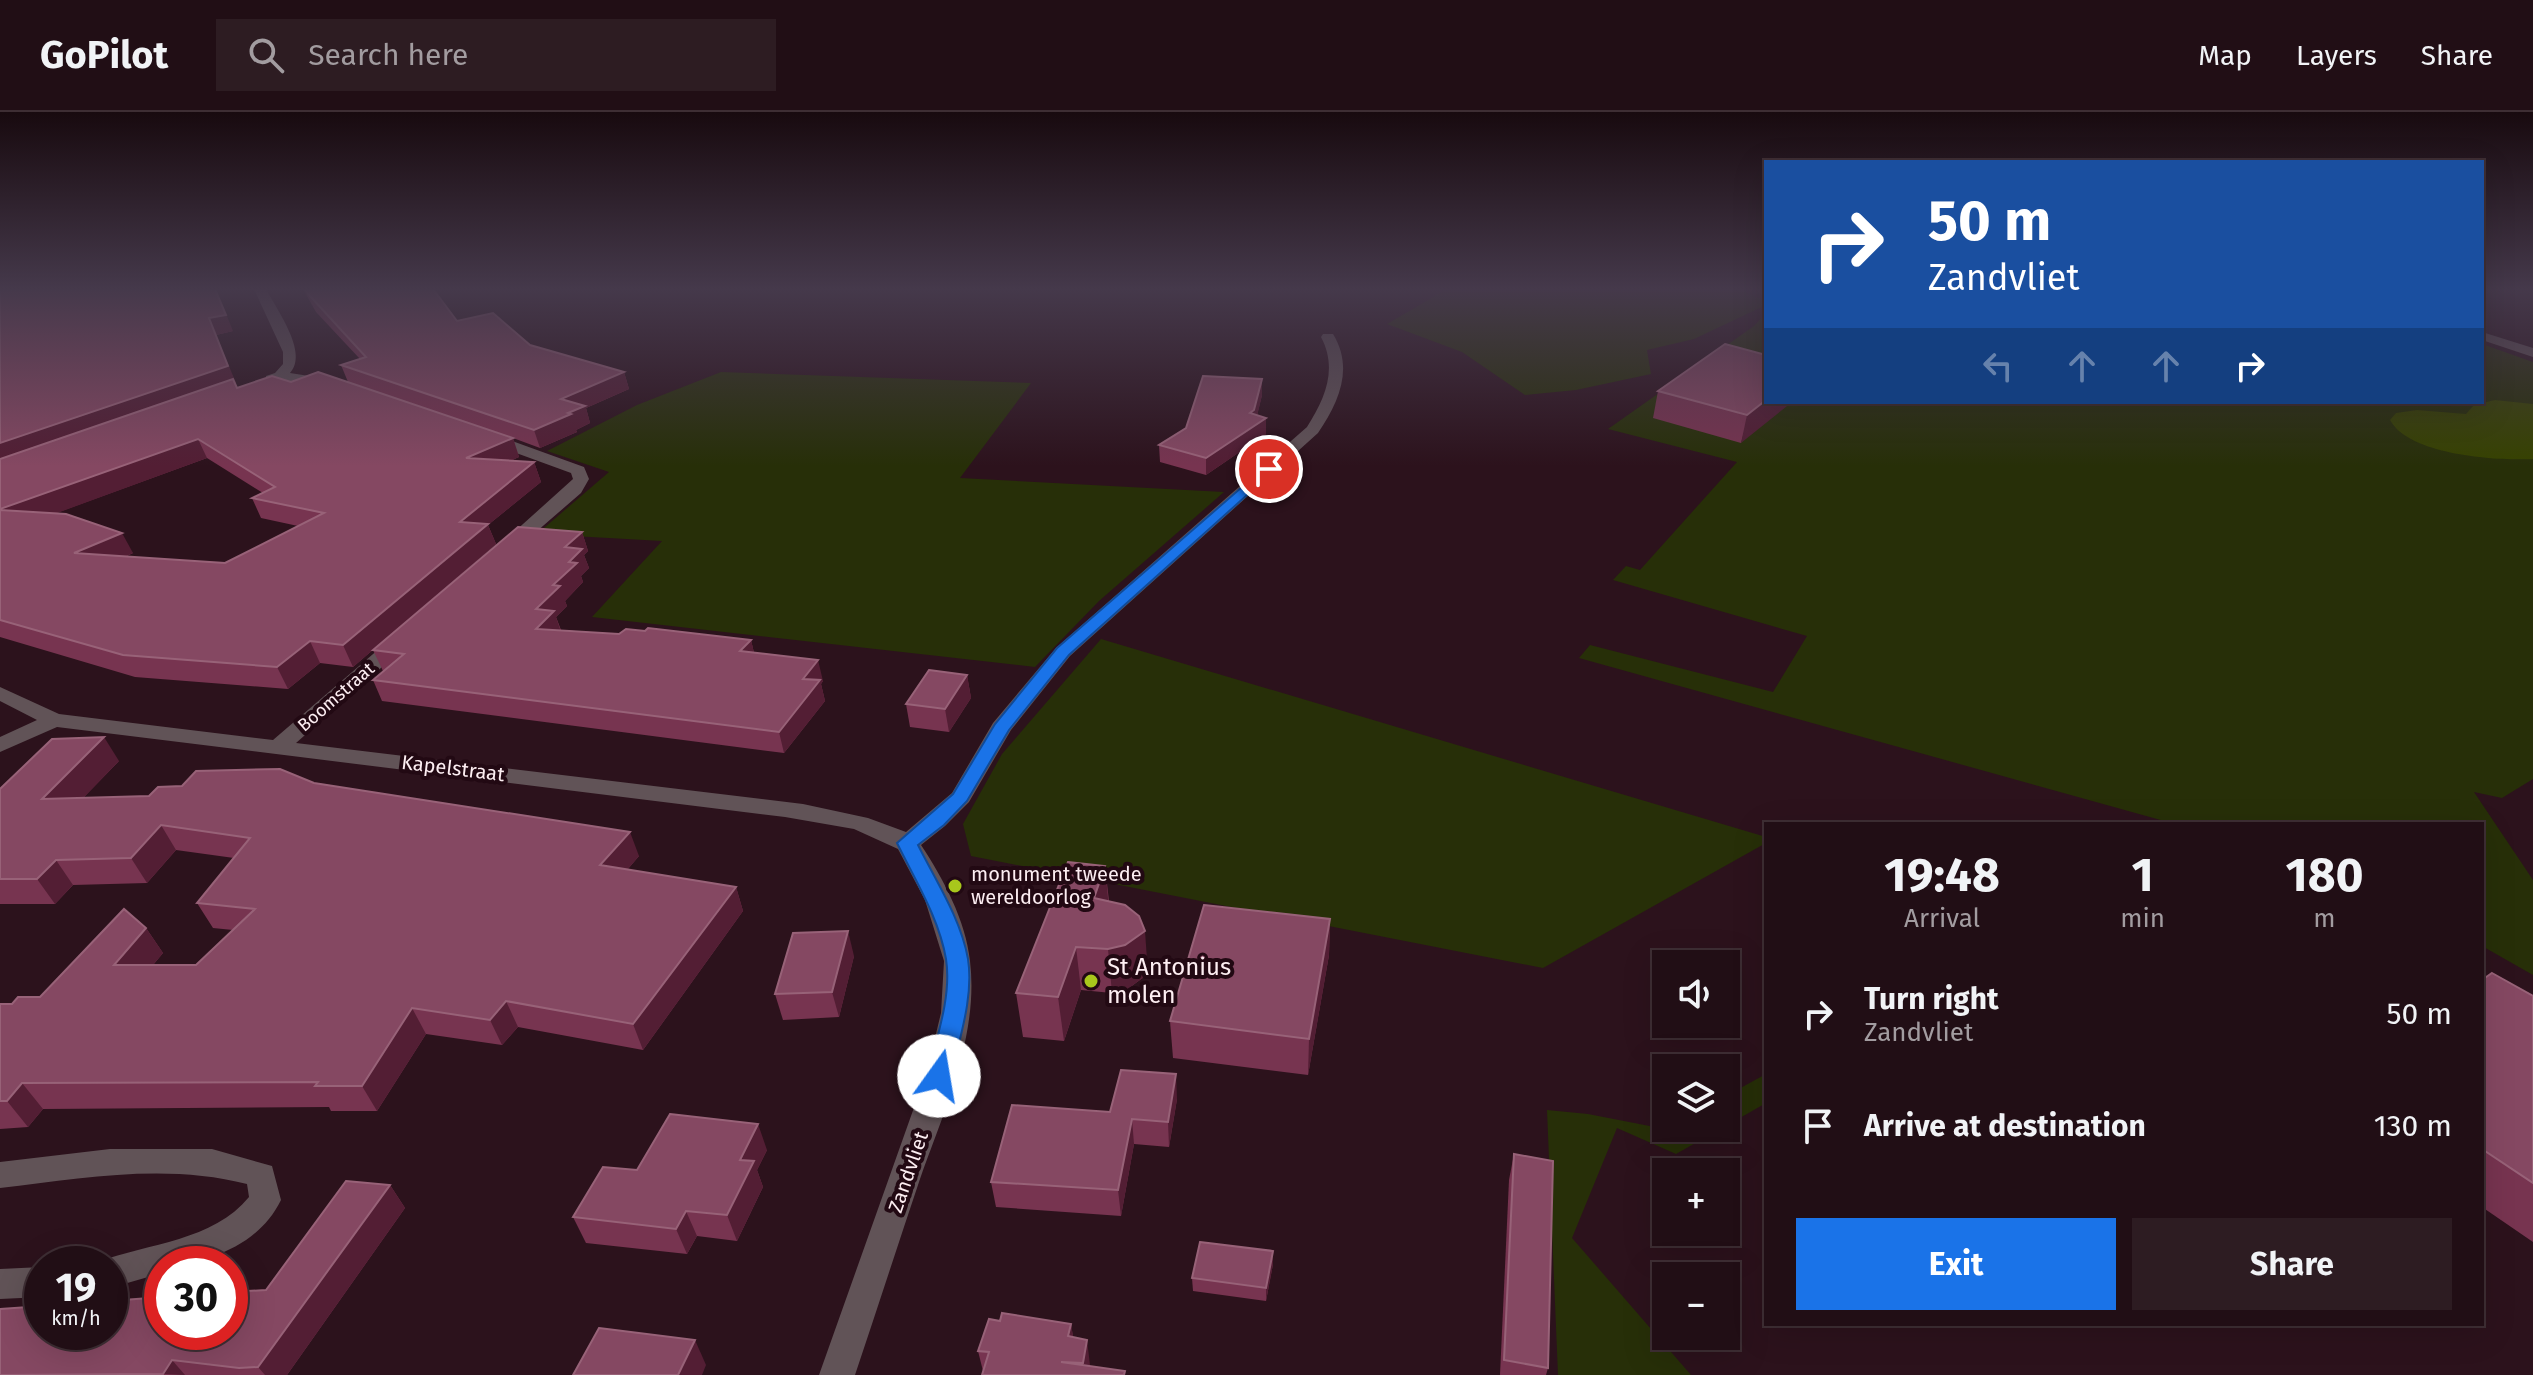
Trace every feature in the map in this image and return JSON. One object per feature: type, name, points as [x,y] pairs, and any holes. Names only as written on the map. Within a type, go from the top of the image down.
[{"type":"street","points":[[280,376],[290,365],[288,348]]},
{"type":"street","points":[[907,843],[937,821],[961,797],[1001,728],[1063,652],[1313,430],[1330,401],[1337,356],[1333,348]]},
{"type":"street","points":[[250,386],[280,376],[320,380],[349,390]]},
{"type":"street","points":[[464,429],[564,464],[578,470],[581,479],[575,489],[492,561]]},
{"type":"street","name":"Boomstraat","points":[[278,747],[421,623]]},
{"type":"street","name":"Kapelstraat","points":[[0,693],[54,720],[783,809],[875,829],[895,835],[907,843]]},
{"type":"street","points":[[0,745],[54,720]]},
{"type":"street","name":"Zandvliet","points":[[837,1375],[923,1129],[956,1001],[957,961],[951,939],[907,843]]},
{"type":"street","points":[[0,1175],[110,1162],[212,1162],[261,1175],[265,1200],[245,1225],[197,1248],[128,1268]]},
{"type":"street","points":[[0,1284],[24,1283]]},
{"type":"shaded area","points":[[1451,348],[1656,348],[1647,350],[1651,374],[1576,390],[1525,395],[1462,352]]},
{"type":"shaded area","points":[[1723,348],[1764,348],[1764,404],[2484,404],[2484,348],[2493,348],[2533,362],[2533,779],[2502,798],[2474,792],[2533,880],[2533,975],[2484,947],[2484,822],[2168,822],[1579,658],[1590,645],[1773,692],[1807,636],[1613,580],[1626,566],[1640,570],[1737,462],[1608,429]]},
{"type":"shaded area","points":[[721,372],[1031,383],[960,478],[1224,492],[1099,601],[1035,667],[592,617],[662,541],[537,534],[609,472],[547,451],[637,405]]},
{"type":"shaded area","points":[[2495,400],[2533,404],[2533,459],[2477,457],[2434,448],[2400,432],[2390,420],[2396,413],[2417,410],[2466,414],[2474,405]]},
{"type":"shaded area","points":[[1101,639],[1764,836],[1764,844],[1543,968],[971,856],[963,824],[1002,754]]},
{"type":"shaded area","points":[[1764,1075],[1764,1104],[1740,1118],[1740,1088]]},
{"type":"shaded area","points":[[1547,1110],[1588,1114],[1652,1126],[1652,1142],[1697,1142],[1676,1154],[1617,1128],[1572,1238],[1652,1330],[1652,1350],[1669,1350],[1691,1375],[1558,1375]]},
{"type":"building","points":[[0,348],[221,348],[228,366],[0,443]]},
{"type":"building","points":[[358,348],[540,348],[624,372],[561,399],[585,406],[534,430],[341,365],[366,357]]},
{"type":"building","points":[[1719,348],[1740,348],[1764,354],[1764,402],[1747,415],[1658,391]]},
{"type":"building","points":[[318,372],[513,438],[466,458],[534,462],[460,522],[488,524],[343,645],[310,641],[277,667],[123,655],[0,620],[0,510],[66,514],[122,533],[74,553],[225,563],[324,513],[252,498],[275,487],[198,439],[0,509],[0,459],[233,379],[237,388],[272,376],[291,382]]},
{"type":"building","points":[[1203,376],[1262,379],[1254,410],[1250,413],[1266,418],[1206,458],[1159,445],[1186,428]]},
{"type":"building","points":[[518,527],[582,532],[565,547],[582,549],[569,562],[577,563],[553,585],[560,586],[536,609],[554,611],[536,629],[619,634],[626,629],[645,631],[648,628],[751,640],[740,651],[818,660],[803,679],[820,680],[779,732],[373,680],[404,654],[373,650]]},
{"type":"building","points":[[929,670],[967,675],[945,709],[906,704]]},
{"type":"building","points":[[104,737],[42,799],[149,796],[158,787],[182,786],[196,771],[280,769],[314,783],[630,832],[600,865],[736,887],[633,1024],[506,1001],[490,1020],[412,1008],[362,1086],[315,1086],[318,1082],[22,1083],[7,1101],[0,1101],[0,1004],[12,1004],[18,997],[40,997],[124,909],[146,928],[114,965],[196,965],[255,909],[197,903],[250,838],[161,825],[131,858],[56,860],[37,879],[0,879],[0,789],[52,739]]},
{"type":"building","points":[[1068,862],[1105,866],[1094,898],[1125,905],[1139,916],[1145,931],[1125,945],[1108,949],[1076,947],[1058,997],[1016,993]]},
{"type":"building","points":[[1204,905],[1330,919],[1309,1039],[1170,1021]]},
{"type":"building","points":[[848,931],[832,992],[775,994],[793,933]]},
{"type":"building","points":[[2492,973],[2533,996],[2533,1183],[2484,1150],[2484,979]]},
{"type":"building","points":[[1121,1070],[1176,1074],[1168,1122],[1132,1119],[1118,1190],[991,1182],[1012,1105],[1110,1112]]},
{"type":"building","points":[[670,1114],[758,1124],[740,1160],[754,1161],[727,1215],[686,1211],[676,1229],[573,1217],[603,1167],[637,1170]]},
{"type":"building","points":[[1514,1154],[1553,1161],[1548,1368],[1504,1360]]},
{"type":"building","points":[[346,1181],[390,1185],[258,1367],[239,1368],[172,1360],[163,1374],[0,1375],[0,1309],[24,1307],[24,1350],[128,1350],[128,1300],[144,1298],[144,1350],[248,1350],[248,1291],[266,1290]]},
{"type":"building","points":[[1200,1242],[1273,1251],[1266,1288],[1192,1278]]},
{"type":"building","points":[[1002,1313],[1071,1324],[1068,1336],[1087,1340],[1083,1363],[1061,1362],[1125,1371],[1124,1375],[982,1375],[989,1352],[978,1351],[989,1319],[1000,1321]]},
{"type":"building","points":[[599,1328],[695,1340],[678,1375],[573,1375]]},
{"type":"place","name":"monument tweede wereldoorlog","points":[[955,886]]},
{"type":"place","name":"St Antonius molen","points":[[1091,981]]},
{"type":"route","points":[[939,1076],[956,1001],[957,961],[944,919],[907,843],[949,811],[961,797],[1001,728],[1063,652],[1269,469]]}]
